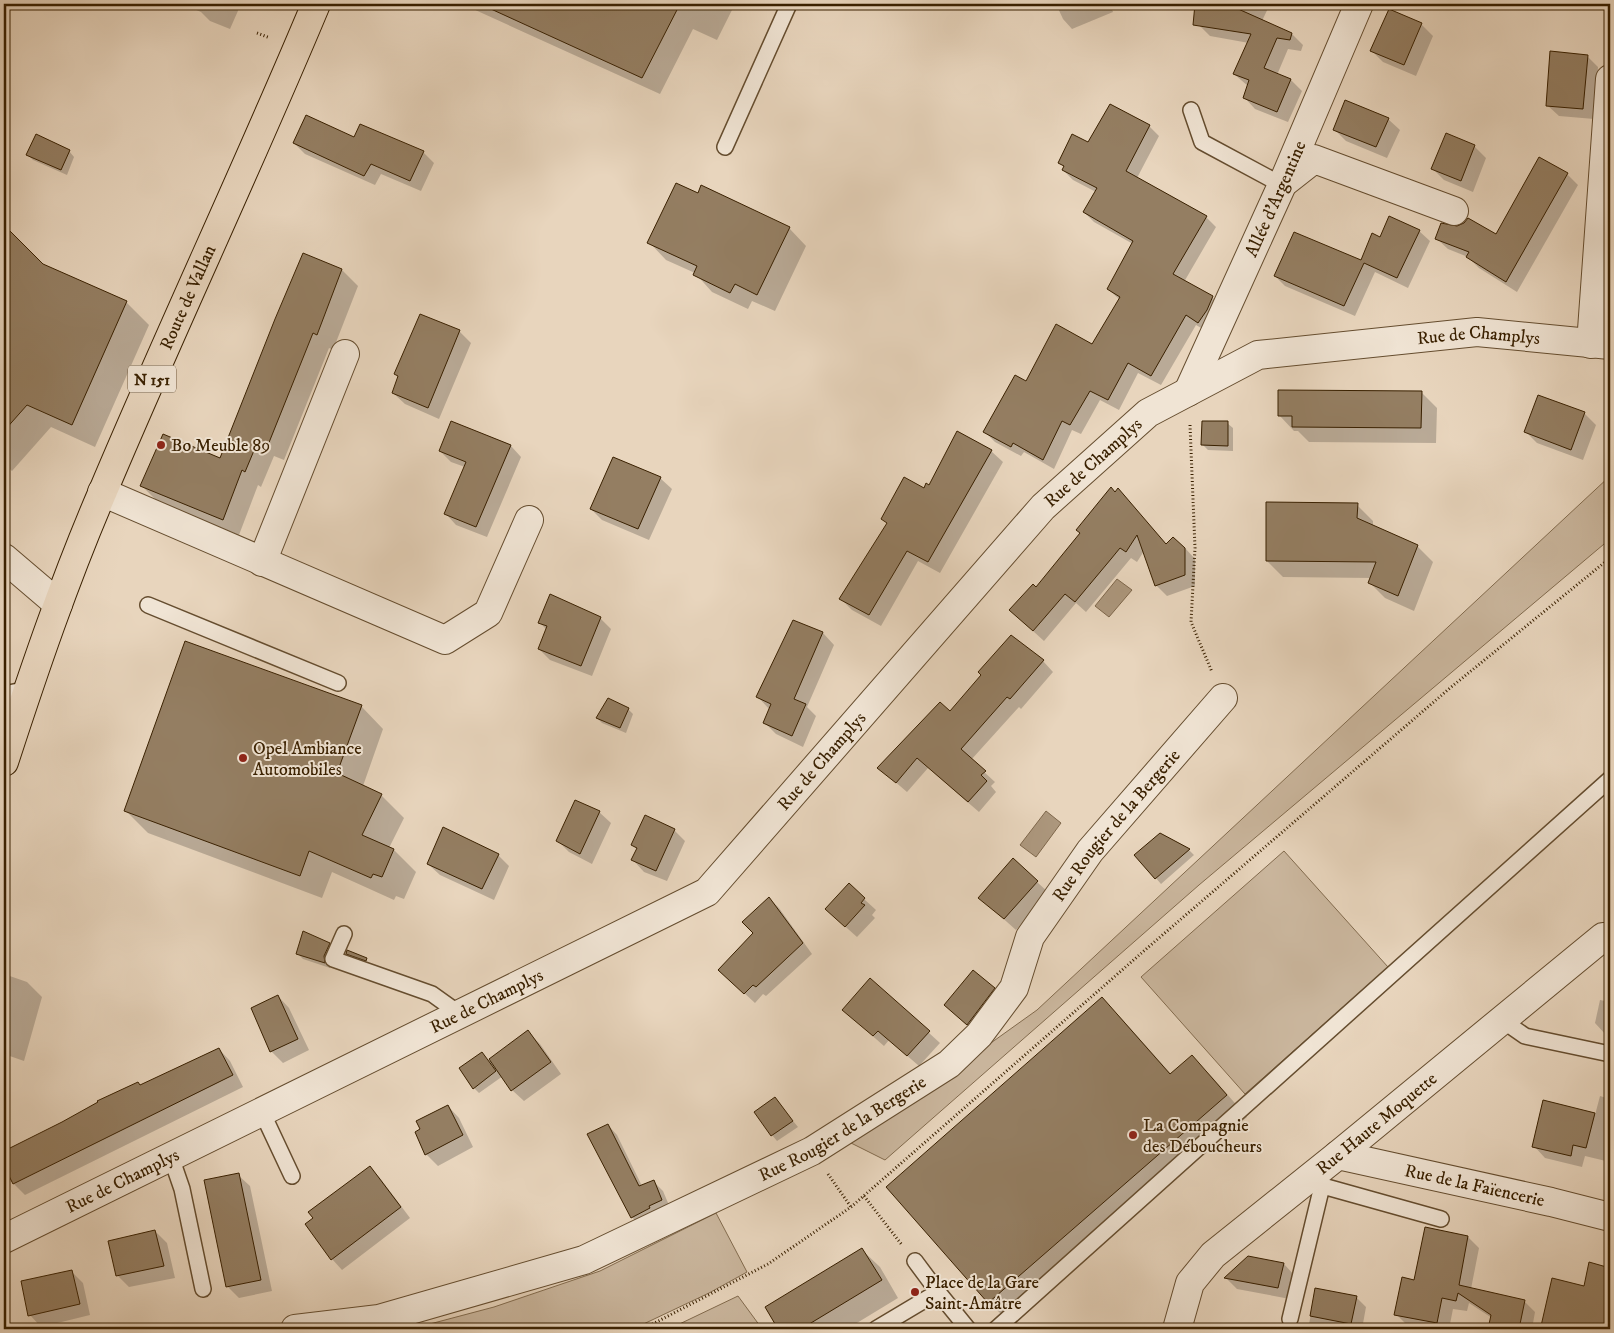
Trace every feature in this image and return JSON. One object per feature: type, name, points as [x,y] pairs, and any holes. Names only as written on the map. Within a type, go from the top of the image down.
[{"type":"main road","name":"Route de Vallan","points":[[4,762],[16,692],[58,604],[102,492],[223,215],[273,106],[316,4]]},
{"type":"street","name":"Allée d'Argentine","points":[[1188,392],[1282,185],[1360,4]]},
{"type":"street","points":[[1601,345],[1610,79]]},
{"type":"street","points":[[1282,185],[1314,159],[1454,211]]},
{"type":"street","name":"Rue de Champlys","points":[[4,1239],[707,892],[1043,507],[1148,413],[1258,355],[1477,332],[1601,345]]},
{"type":"street","points":[[262,562],[345,354]]},
{"type":"street","points":[[102,492],[444,640],[488,613],[529,520]]},
{"type":"street","points":[[4,558],[58,604]]},
{"type":"street","name":"Rue Rougier de la Bergerie","points":[[295,1329],[379,1319],[584,1260],[812,1150],[949,1064],[980,1036],[1014,988],[1030,938],[1090,852],[1223,698]]},
{"type":"street","name":"Rue Haute Moquette","points":[[1177,1329],[1190,1283],[1213,1255],[1314,1184],[1338,1155],[1604,937]]},
{"type":"street","name":"Rue de la Faïencerie","points":[[1338,1155],[1551,1202],[1610,1217]]},
{"type":"lane","points":[[725,147],[789,4]]},
{"type":"lane","points":[[1191,110],[1202,142],[1282,185]]},
{"type":"lane","points":[[148,605],[338,683]]},
{"type":"lane","points":[[996,1329],[1610,779]]},
{"type":"lane","points":[[344,934],[333,960],[432,994],[460,1014]]},
{"type":"lane","points":[[1502,1020],[1525,1036],[1610,1054]]},
{"type":"lane","points":[[262,1112],[292,1176]]},
{"type":"lane","points":[[171,1157],[182,1188],[203,1290]]},
{"type":"lane","points":[[1290,1319],[1314,1184],[1441,1218]]},
{"type":"lane","points":[[914,1261],[968,1329]]},
{"type":"lane","points":[[876,1329],[938,1292]]},
{"type":"path","points":[[1188,392],[1194,548],[1191,622],[1223,698]]},
{"type":"path","points":[[643,1329],[768,1264],[851,1207],[1145,950],[1450,688],[1610,558]]},
{"type":"path","points":[[812,1150],[851,1207]]},
{"type":"path","points":[[864,1196],[914,1261]]},
{"type":"shaded area","points":[[1610,476],[1610,539],[1199,885],[885,1160],[851,1143],[1037,1010]]},
{"type":"shaded area","points":[[1117,579],[1132,590],[1109,617],[1095,606]]},
{"type":"shaded area","points":[[1046,811],[1061,823],[1036,857],[1020,845]]},
{"type":"shaded area","points":[[1284,851],[1388,967],[1245,1094],[1141,977]]},
{"type":"shaded area","points":[[716,1213],[747,1272],[709,1293],[633,1329],[411,1329],[494,1307],[600,1271]]},
{"type":"shaded area","points":[[738,1296],[760,1326],[749,1329],[669,1329]]},
{"type":"building","points":[[480,4],[680,4],[642,78]]},
{"type":"building","points":[[1195,4],[1227,4],[1292,33],[1290,40],[1277,38],[1264,68],[1291,79],[1277,112],[1243,98],[1249,80],[1233,74],[1251,34],[1193,25]]},
{"type":"building","points":[[1389,9],[1422,23],[1404,65],[1370,51]]},
{"type":"building","points":[[1550,51],[1588,55],[1583,109],[1546,106]]},
{"type":"building","points":[[1345,100],[1389,118],[1376,147],[1333,130]]},
{"type":"building","points":[[1110,104],[1150,125],[1126,171],[1207,216],[1173,274],[1213,296],[1207,310],[1198,323],[1186,315],[1151,376],[1128,363],[1108,400],[1090,391],[1070,425],[1062,421],[1043,460],[1013,443],[1011,447],[983,432],[1015,375],[1026,381],[1056,324],[1092,344],[1120,297],[1107,289],[1133,241],[1083,212],[1097,188],[1062,170],[1064,166],[1058,163],[1072,134],[1088,142]]},
{"type":"building","points":[[306,115],[354,137],[360,124],[424,151],[410,181],[371,164],[364,176],[293,143]]},
{"type":"building","points":[[1446,133],[1475,145],[1461,181],[1431,169]]},
{"type":"building","points":[[36,134],[70,150],[61,170],[26,155]]},
{"type":"building","points":[[1539,157],[1568,173],[1506,282],[1466,257],[1469,252],[1435,239],[1441,223],[1457,226],[1464,223],[1468,218],[1496,234]]},
{"type":"building","points":[[676,183],[698,193],[701,185],[790,227],[757,295],[735,284],[730,293],[693,275],[697,266],[647,243]]},
{"type":"building","points":[[1389,216],[1420,230],[1397,278],[1364,263],[1344,306],[1274,276],[1294,232],[1361,260],[1372,233],[1380,237]]},
{"type":"building","points":[[4,225],[43,264],[127,301],[72,425],[27,405],[4,431]]},
{"type":"building","points":[[303,253],[342,269],[317,335],[313,333],[268,445],[258,441],[245,472],[242,470],[223,520],[140,486],[163,434],[220,458]]},
{"type":"building","points":[[420,314],[460,330],[428,408],[392,393],[398,376],[394,374]]},
{"type":"building","points":[[1278,390],[1422,391],[1421,428],[1292,427],[1292,416],[1278,416]]},
{"type":"building","points":[[1538,395],[1585,412],[1571,450],[1524,432]]},
{"type":"building","points":[[451,421],[511,445],[476,527],[444,514],[466,462],[439,451]]},
{"type":"building","points":[[1202,421],[1228,421],[1228,446],[1201,445]]},
{"type":"building","points":[[957,431],[992,450],[928,562],[907,551],[869,615],[839,599],[887,523],[881,519],[904,477],[924,488],[926,483],[929,485]]},
{"type":"building","points":[[613,457],[661,477],[638,529],[590,509]]},
{"type":"building","points":[[1111,487],[1115,492],[1118,488],[1166,544],[1173,537],[1185,548],[1185,575],[1155,586],[1137,535],[1126,552],[1120,548],[1075,602],[1065,594],[1033,631],[1009,610],[1033,584],[1036,587],[1080,533],[1076,530]]},
{"type":"building","points":[[1266,502],[1358,503],[1357,518],[1418,545],[1398,596],[1368,583],[1376,562],[1266,561]]},
{"type":"building","points":[[550,594],[601,617],[581,666],[538,649],[547,626],[538,623]]},
{"type":"building","points":[[793,620],[823,632],[794,699],[806,704],[792,736],[763,723],[771,704],[756,697]]},
{"type":"building","points":[[1011,635],[1044,660],[1010,699],[1007,697],[961,749],[986,771],[981,775],[987,781],[968,802],[917,758],[896,783],[877,768],[940,702],[950,711],[981,675],[978,672]]},
{"type":"building","name":"Opel Ambiance Automobiles","points":[[185,641],[362,705],[337,773],[382,794],[362,835],[394,849],[382,877],[373,874],[371,878],[309,851],[300,876],[124,811]]},
{"type":"building","points":[[608,698],[629,708],[620,728],[596,718]]},
{"type":"building","points":[[575,800],[600,811],[580,854],[556,841]]},
{"type":"building","points":[[645,815],[675,829],[656,871],[631,860],[637,848],[631,845]]},
{"type":"building","points":[[443,827],[499,854],[482,889],[427,864]]},
{"type":"building","points":[[1160,833],[1190,849],[1155,879],[1134,855]]},
{"type":"building","points":[[1013,858],[1038,881],[1004,919],[978,898]]},
{"type":"building","points":[[849,883],[865,898],[861,903],[865,905],[845,927],[825,909]]},
{"type":"building","points":[[769,897],[803,943],[756,987],[753,985],[744,994],[718,970],[753,933],[742,922]]},
{"type":"building","points":[[303,931],[330,943],[324,956],[325,963],[296,954]]},
{"type":"building","points":[[347,950],[367,958],[366,961],[346,954]]},
{"type":"building","points":[[973,970],[995,988],[967,1025],[944,1005]]},
{"type":"building","points":[[870,978],[930,1031],[907,1056],[878,1031],[873,1036],[842,1010]]},
{"type":"building","points":[[278,995],[298,1039],[270,1052],[251,1008]]},
{"type":"building","points":[[1102,997],[1170,1074],[1192,1055],[1227,1095],[988,1303],[886,1187]]},
{"type":"building","points":[[528,1030],[551,1062],[511,1091],[489,1059]]},
{"type":"building","points":[[219,1048],[233,1075],[13,1184],[4,1166],[4,1151],[62,1122],[97,1101],[138,1082],[140,1085]]},
{"type":"building","points":[[482,1052],[496,1071],[473,1089],[459,1068]]},
{"type":"building","points":[[775,1097],[793,1121],[771,1136],[754,1112]]},
{"type":"building","points":[[1543,1100],[1595,1113],[1586,1148],[1573,1145],[1571,1156],[1532,1147]]},
{"type":"building","points":[[448,1105],[463,1135],[425,1155],[415,1132],[420,1129],[416,1121]]},
{"type":"building","points":[[608,1124],[639,1186],[654,1180],[662,1200],[631,1218],[587,1134]]},
{"type":"building","points":[[370,1166],[401,1207],[331,1260],[305,1224],[313,1218],[308,1212]]},
{"type":"building","points":[[239,1173],[261,1280],[226,1287],[204,1180]]},
{"type":"building","points":[[1425,1227],[1468,1236],[1459,1285],[1525,1300],[1519,1329],[1488,1329],[1491,1315],[1458,1293],[1456,1301],[1442,1298],[1437,1323],[1394,1315],[1402,1277],[1414,1280]]},
{"type":"building","points":[[155,1230],[164,1266],[116,1276],[108,1241]]},
{"type":"building","points":[[862,1248],[882,1280],[801,1329],[778,1329],[765,1307]]},
{"type":"building","points":[[1248,1256],[1284,1263],[1278,1288],[1224,1278]]},
{"type":"building","points":[[1589,1262],[1610,1268],[1610,1309],[1605,1329],[1557,1329],[1541,1326],[1552,1278],[1584,1286]]},
{"type":"building","points":[[72,1270],[80,1304],[28,1316],[21,1281]]},
{"type":"building","points":[[1315,1288],[1357,1296],[1351,1324],[1310,1316]]},
{"type":"place","name":"Bo Meuble 89","points":[[161,445]]},
{"type":"place","name":"Opel Ambiance Automobiles","points":[[243,758]]},
{"type":"place","name":"La Compagnie des Déboucheurs","points":[[1133,1135]]},
{"type":"place","name":"Place de la Gare Saint-Amâtre","points":[[915,1292]]}]
